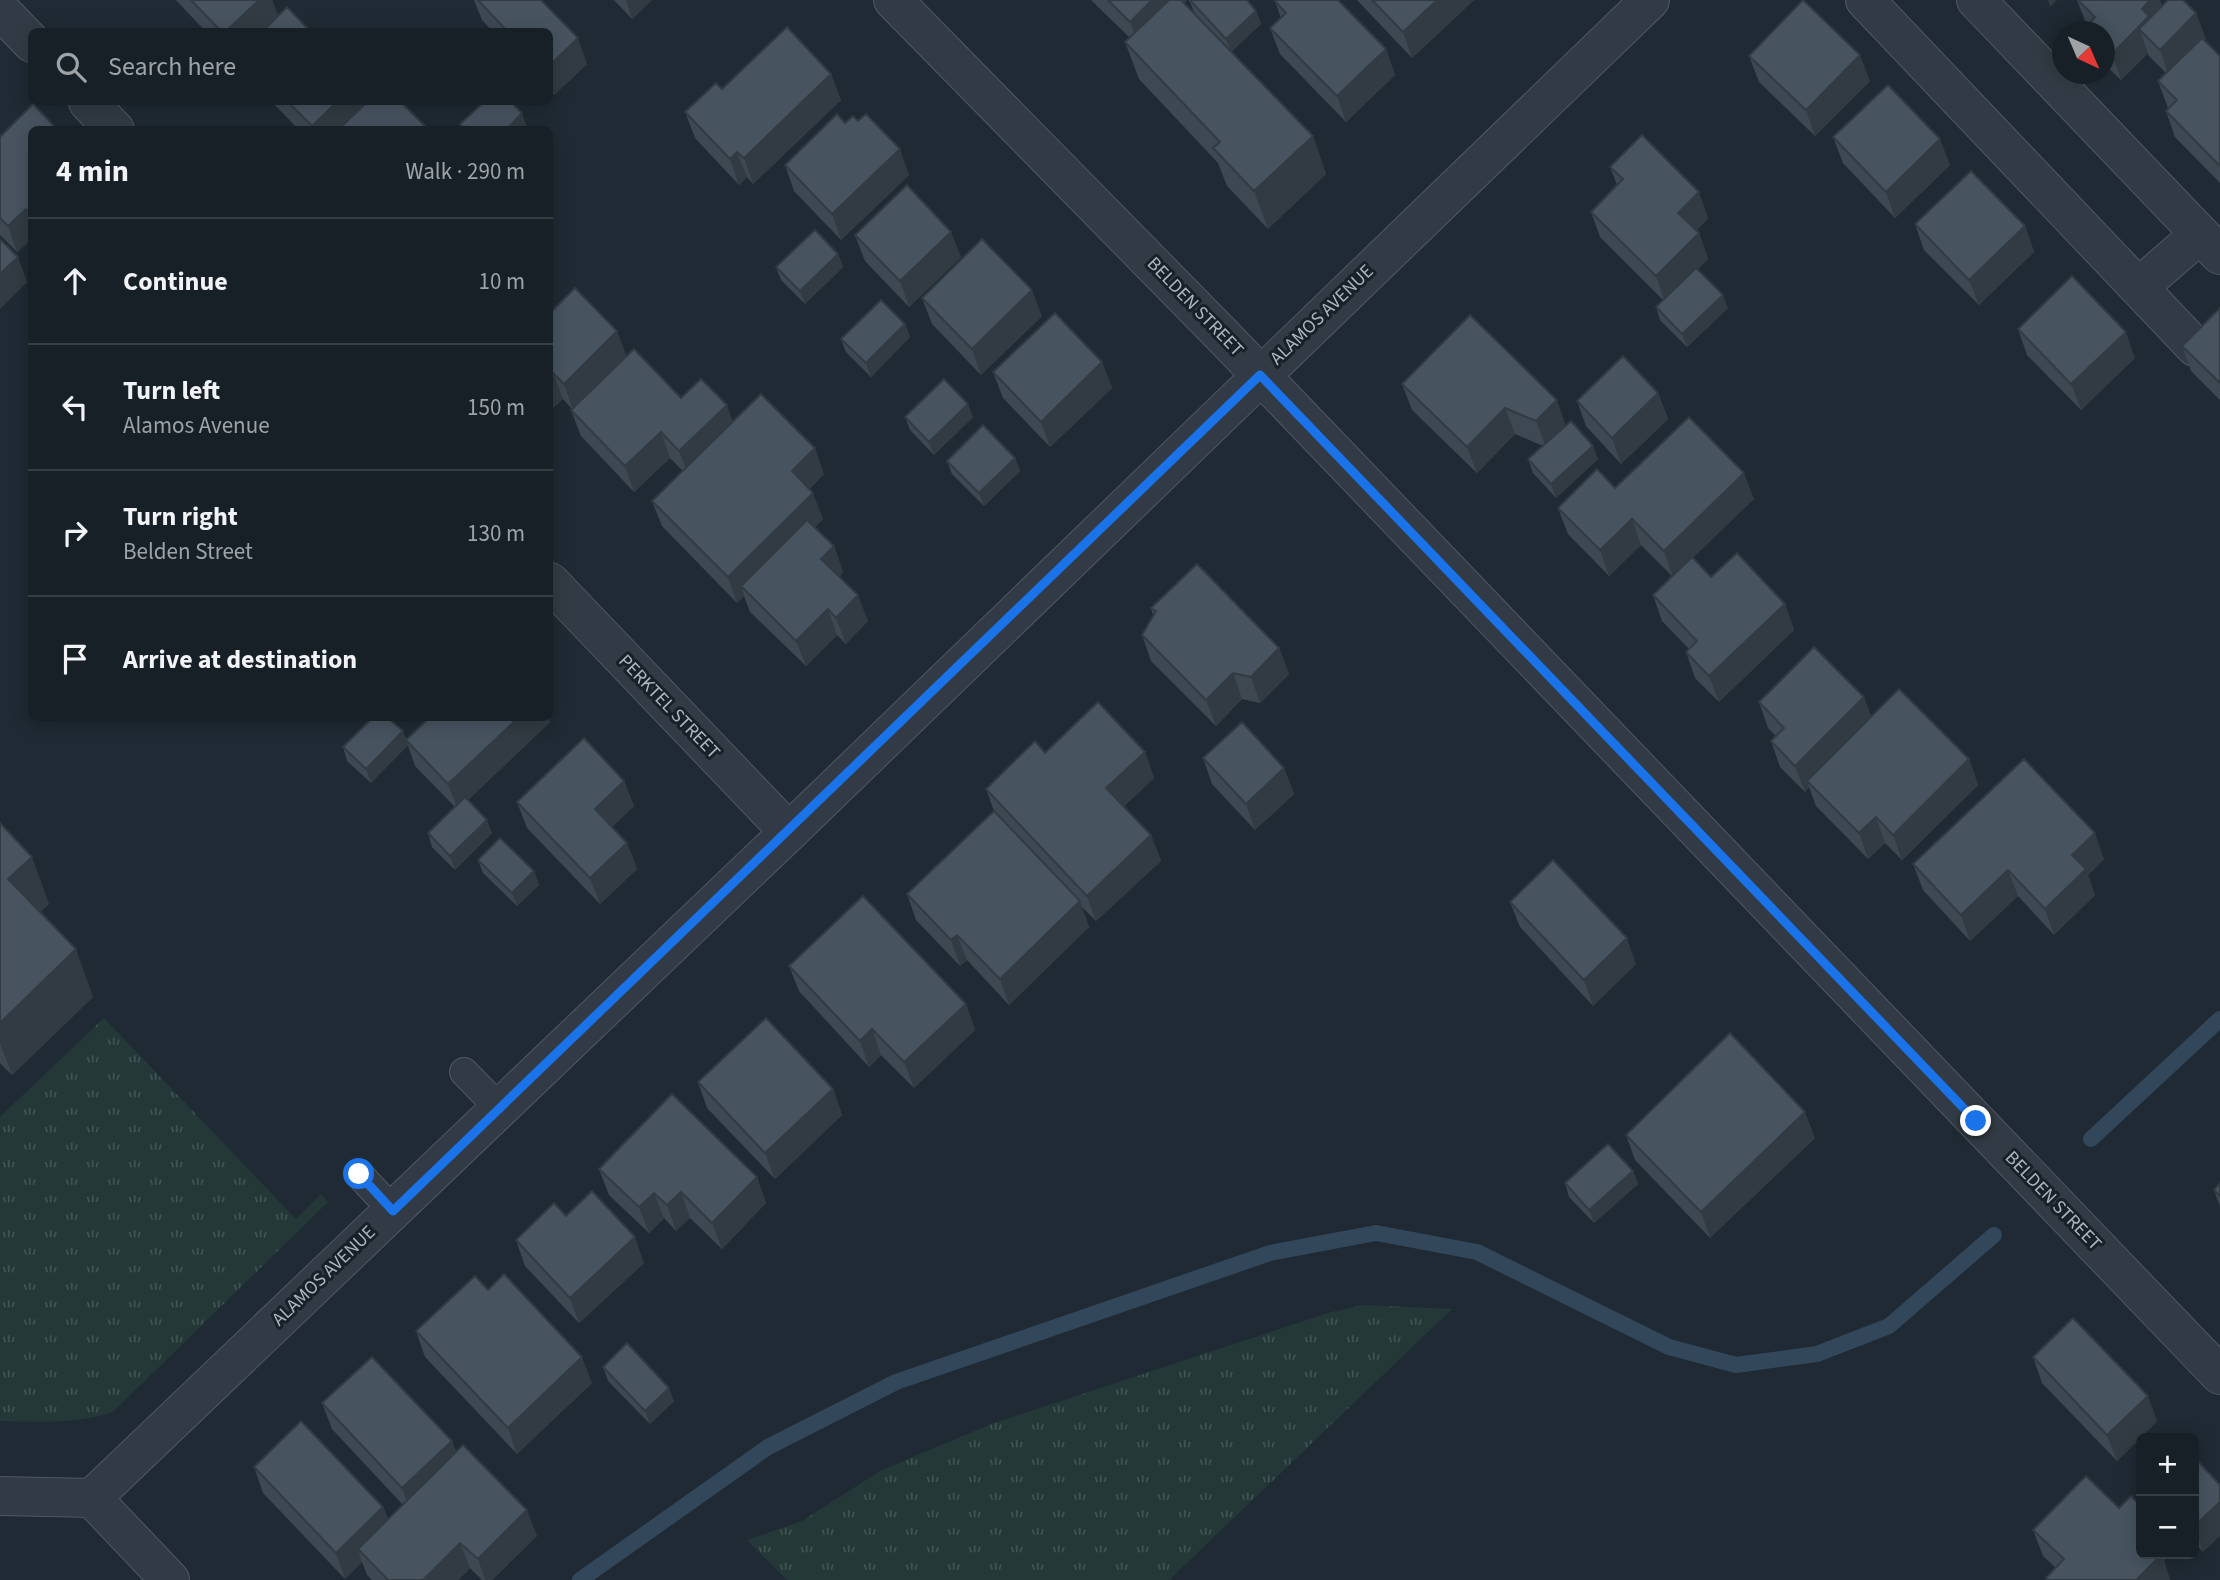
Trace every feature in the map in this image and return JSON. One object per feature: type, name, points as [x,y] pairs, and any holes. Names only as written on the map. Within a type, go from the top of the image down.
[{"type":"street","name":"BELDEN STREET","points":[[893,0],[1260,375],[2220,1375]]},
{"type":"street","name":"ALAMOS AVENUE","points":[[92,1498],[789,832],[1650,0]]},
{"type":"street","points":[[1865,0],[2195,347]]},
{"type":"street","points":[[1976,0],[2210,244],[2138,287]]},
{"type":"street","points":[[0,10],[28,39]]},
{"type":"street","points":[[91,105],[111,126]]},
{"type":"street","name":"PERKTEL STREET","points":[[553,585],[789,832]]},
{"type":"street","points":[[0,1496],[92,1498],[170,1580]]},
{"type":"lane","points":[[464,1072],[499,1108]]},
{"type":"lane","points":[[359,1174],[393,1211]]},
{"type":"green space","points":[[104,1018],[296,1219],[321,1194],[328,1202],[113,1412],[71,1420],[0,1421],[0,1117]]},
{"type":"green space","points":[[1364,1305],[1452,1309],[1169,1580],[787,1580],[747,1540],[802,1521],[880,1471],[991,1424],[1331,1312]]},
{"type":"building","points":[[191,0],[259,0],[229,28],[218,28]]},
{"type":"building","points":[[478,0],[541,0],[578,38],[553,62],[553,28],[504,28]]},
{"type":"building","points":[[1108,0],[1152,0],[1130,22]]},
{"type":"building","points":[[1169,0],[1181,0],[1313,136],[1254,191],[1213,148],[1220,142],[1125,42]]},
{"type":"building","points":[[1190,0],[1247,0],[1256,11],[1226,39]]},
{"type":"building","points":[[1338,0],[1386,49],[1337,96],[1270,28],[1286,13],[1275,1]]},
{"type":"building","points":[[1372,0],[1437,0],[1403,32]]},
{"type":"building","points":[[1803,0],[1860,55],[1806,110],[1749,56]]},
{"type":"building","points":[[2078,0],[2150,0],[2142,9],[2149,16],[2115,51],[2115,21],[2091,21],[2095,17]]},
{"type":"building","points":[[2168,0],[2183,0],[2196,13],[2160,50],[2139,29]]},
{"type":"building","points":[[287,7],[307,28],[266,28]]},
{"type":"building","points":[[787,27],[831,74],[744,158],[737,152],[730,159],[685,112],[716,83],[722,89]]},
{"type":"building","points":[[2202,38],[2220,56],[2219,165],[2166,111],[2177,100],[2158,81]]},
{"type":"building","points":[[1888,85],[1940,139],[1886,192],[1833,137]]},
{"type":"building","points":[[32,105],[54,126],[28,126],[28,211],[26,209],[8,226],[0,218],[0,137]]},
{"type":"building","points":[[291,105],[334,105],[312,126]]},
{"type":"building","points":[[364,105],[404,105],[425,126],[342,126]]},
{"type":"building","points":[[481,105],[514,105],[522,113],[510,126],[460,124]]},
{"type":"building","points":[[837,114],[845,123],[853,116],[858,121],[866,114],[900,149],[832,214],[785,165]]},
{"type":"building","points":[[1642,135],[1699,192],[1678,213],[1699,233],[1656,276],[1591,212],[1623,179],[1610,167]]},
{"type":"building","points":[[1971,171],[2025,226],[1969,280],[1915,224]]},
{"type":"building","points":[[907,185],[951,232],[900,281],[855,235]]},
{"type":"building","points":[[815,230],[838,254],[800,291],[776,267]]},
{"type":"building","points":[[0,239],[18,257],[0,274]]},
{"type":"building","points":[[982,239],[1032,290],[972,349],[922,298]]},
{"type":"building","points":[[1696,268],[1723,295],[1682,334],[1656,307]]},
{"type":"building","points":[[2072,276],[2126,332],[2071,384],[2018,329]]},
{"type":"building","points":[[575,288],[617,331],[564,384],[553,373],[553,310]]},
{"type":"building","points":[[881,300],[905,324],[866,363],[841,339]]},
{"type":"building","points":[[2220,308],[2220,383],[2182,346]]},
{"type":"building","points":[[1055,313],[1102,362],[1041,422],[993,372]]},
{"type":"building","points":[[1470,315],[1557,400],[1536,421],[1505,408],[1467,447],[1402,384]]},
{"type":"building","points":[[634,349],[681,398],[701,379],[727,405],[679,451],[661,432],[625,466],[571,410]]},
{"type":"building","points":[[1623,356],[1658,393],[1612,438],[1577,401]]},
{"type":"building","points":[[944,379],[968,404],[929,442],[905,417]]},
{"type":"building","points":[[761,394],[815,448],[792,471],[813,493],[728,577],[652,501]]},
{"type":"building","points":[[1689,417],[1744,473],[1664,551],[1632,519],[1600,550],[1558,508],[1597,469],[1615,488]]},
{"type":"building","points":[[1571,421],[1593,446],[1551,484],[1528,459]]},
{"type":"building","points":[[983,425],[1015,458],[979,493],[947,461]]},
{"type":"building","points":[[807,520],[834,546],[821,559],[858,595],[836,618],[828,609],[796,641],[741,586]]},
{"type":"building","points":[[1737,553],[1785,604],[1709,676],[1686,652],[1697,641],[1653,595],[1692,557],[1711,577]]},
{"type":"building","points":[[1197,564],[1279,648],[1251,677],[1233,673],[1206,700],[1142,635],[1156,611],[1151,608]]},
{"type":"building","points":[[1814,647],[1864,697],[1795,766],[1771,741],[1784,728],[1759,702]]},
{"type":"building","points":[[1899,689],[1969,759],[1893,835],[1876,817],[1859,833],[1807,781]]},
{"type":"building","points":[[1098,702],[1145,752],[1106,788],[1151,835],[1087,896],[986,789],[1035,741],[1045,753]]},
{"type":"building","points":[[369,721],[391,721],[403,731],[366,769],[343,747]]},
{"type":"building","points":[[426,721],[515,721],[448,784],[406,740]]},
{"type":"building","points":[[1242,722],[1284,768],[1246,804],[1203,758]]},
{"type":"building","points":[[584,738],[624,781],[595,809],[627,843],[590,878],[517,802]]},
{"type":"building","points":[[2024,759],[2095,833],[2072,855],[2086,869],[2045,909],[2008,870],[1961,915],[1913,864]]},
{"type":"building","points":[[465,797],[487,820],[450,856],[428,833]]},
{"type":"building","points":[[994,811],[1080,901],[1000,979],[957,935],[951,940],[907,894]]},
{"type":"building","points":[[0,823],[32,857],[8,879],[76,949],[0,1023]]},
{"type":"building","points":[[500,838],[534,871],[512,893],[478,860]]},
{"type":"building","points":[[1553,860],[1627,938],[1584,980],[1510,902]]},
{"type":"building","points":[[863,896],[966,1004],[904,1062],[872,1029],[860,1041],[789,966]]},
{"type":"building","points":[[766,1018],[833,1089],[765,1153],[698,1082]]},
{"type":"building","points":[[1730,1033],[1805,1112],[1701,1212],[1626,1135]]},
{"type":"building","points":[[672,1094],[757,1177],[712,1223],[681,1192],[667,1205],[654,1193],[639,1207],[599,1169]]},
{"type":"building","points":[[1608,1144],[1633,1171],[1589,1210],[1565,1183]]},
{"type":"building","points":[[2220,1183],[2220,1196],[2214,1190]]},
{"type":"building","points":[[592,1191],[635,1237],[570,1298],[516,1240],[554,1203],[566,1216]]},
{"type":"building","points":[[504,1274],[582,1357],[508,1428],[416,1331],[475,1276],[488,1290]]},
{"type":"building","points":[[2073,1318],[2148,1396],[2107,1435],[2033,1357]]},
{"type":"building","points":[[627,1343],[669,1388],[645,1411],[603,1367]]},
{"type":"building","points":[[372,1357],[452,1441],[402,1488],[322,1403]]},
{"type":"building","points":[[301,1421],[383,1507],[336,1553],[254,1467]]},
{"type":"building","points":[[463,1445],[527,1510],[478,1559],[460,1543],[423,1580],[388,1580],[358,1549]]},
{"type":"building","points":[[2199,1462],[2220,1485],[2220,1502],[2199,1521]]},
{"type":"building","points":[[2086,1476],[2119,1508],[2131,1496],[2136,1501],[2136,1559],[2157,1559],[2136,1580],[2048,1580],[2046,1578],[2064,1559],[2033,1530]]},
{"type":"waterway","points":[[2091,1139],[2220,1019]]},
{"type":"waterway","points":[[580,1580],[768,1447],[896,1382],[1270,1253],[1376,1233],[1477,1252],[1669,1347],[1736,1365],[1817,1354],[1889,1326],[1994,1235]]},
{"type":"route","points":[[359,1174],[393,1211],[1260,375],[1976,1121]]}]
